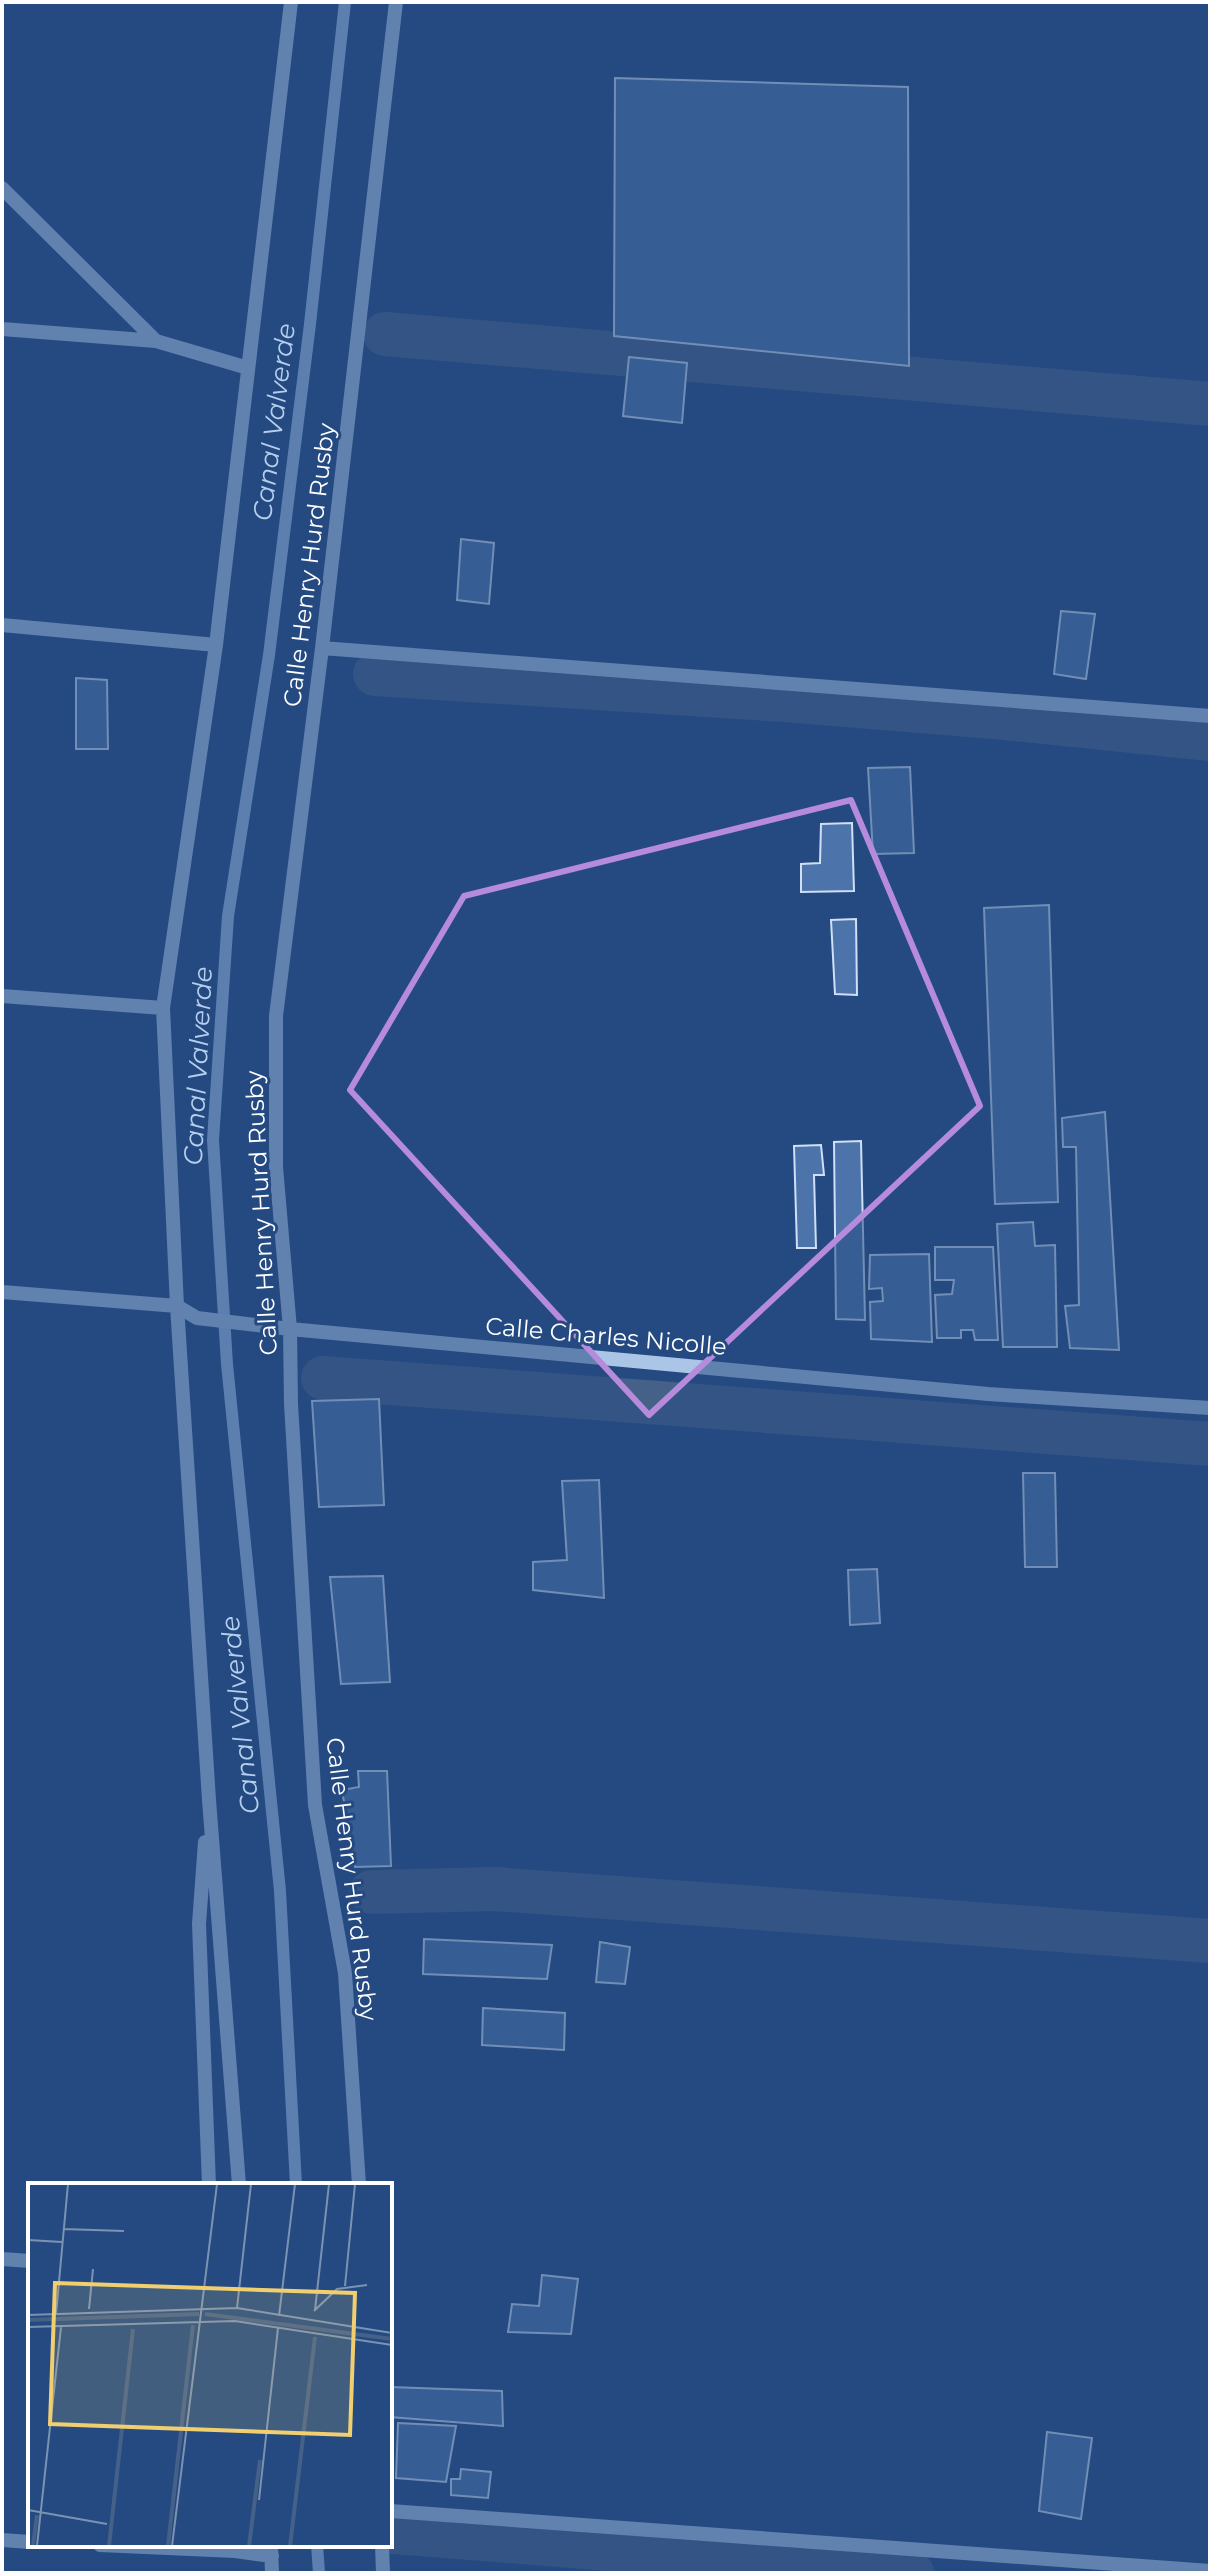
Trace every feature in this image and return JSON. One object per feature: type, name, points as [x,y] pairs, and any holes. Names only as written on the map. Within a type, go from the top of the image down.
[{"type":"street","points":[[239,2183],[209,1800],[177,1306],[163,1008],[216,645],[291,2]]},
{"type":"street","name":"Calle Henry Hurd Rusby","points":[[359,2183],[345,1973],[315,1805],[291,1404],[290,1329],[276,1167],[276,1016],[322,648],[396,2]]},
{"type":"street","points":[[2,188],[156,341]]},
{"type":"street","points":[[2,329],[156,341],[248,368]]},
{"type":"street","points":[[2,625],[216,645]]},
{"type":"street","points":[[322,648],[1210,716]]},
{"type":"street","points":[[2,996],[163,1008]]},
{"type":"street","name":"Calle Charles Nicolle","points":[[2,1292],[177,1306],[197,1318],[290,1329],[988,1394],[1210,1408]]},
{"type":"street","points":[[209,1800],[199,1924],[209,2183]]},
{"type":"street","points":[[2,2259],[28,2261]]},
{"type":"street","points":[[392,2511],[1210,2571]]},
{"type":"street","points":[[2,2540],[28,2542]]},
{"type":"street","points":[[190,2547],[271,2551],[272,2573]]},
{"type":"street","points":[[382,2547],[383,2573]]},
{"type":"highlighted area","points":[[851,800],[980,1106],[649,1415],[350,1090],[464,896]]},
{"type":"building","points":[[615,78],[908,87],[909,366],[614,336]]},
{"type":"building","points":[[629,357],[687,363],[682,423],[623,416]]},
{"type":"building","points":[[461,539],[494,543],[489,604],[457,600]]},
{"type":"building","points":[[1061,611],[1095,614],[1086,679],[1054,674]]},
{"type":"building","points":[[76,678],[107,680],[108,749],[76,749]]},
{"type":"building","points":[[910,767],[914,853],[873,854],[868,768]]},
{"type":"building","points":[[852,823],[854,891],[801,892],[801,864],[820,863],[821,824]]},
{"type":"building","points":[[1049,905],[1058,1202],[995,1204],[984,908]]},
{"type":"building","points":[[856,919],[857,995],[835,994],[831,920]]},
{"type":"building","points":[[1105,1112],[1119,1350],[1070,1348],[1065,1306],[1079,1305],[1076,1147],[1063,1147],[1062,1118]]},
{"type":"building","points":[[861,1141],[865,1320],[836,1319],[834,1142]]},
{"type":"building","points":[[821,1145],[824,1175],[814,1175],[816,1248],[797,1248],[794,1146]]},
{"type":"building","points":[[1033,1222],[1035,1246],[1055,1245],[1057,1347],[1003,1347],[997,1224]]},
{"type":"building","points":[[935,1247],[993,1247],[998,1340],[975,1340],[973,1330],[961,1330],[961,1338],[937,1338],[935,1295],[952,1294],[954,1280],[935,1280]]},
{"type":"building","points":[[929,1254],[932,1342],[871,1339],[870,1302],[883,1301],[882,1288],[869,1289],[870,1255]]},
{"type":"building","points":[[379,1399],[384,1505],[319,1507],[312,1401]]},
{"type":"building","points":[[1023,1473],[1055,1473],[1057,1567],[1025,1567]]},
{"type":"building","points":[[599,1480],[604,1598],[533,1590],[533,1562],[567,1560],[562,1481]]},
{"type":"building","points":[[877,1569],[880,1623],[850,1625],[848,1570]]},
{"type":"building","points":[[383,1576],[390,1682],[341,1684],[330,1577]]},
{"type":"building","points":[[358,1771],[387,1771],[391,1866],[355,1867],[342,1790],[359,1787]]},
{"type":"building","points":[[424,1939],[552,1945],[547,1979],[423,1974]]},
{"type":"building","points":[[600,1942],[630,1947],[625,1984],[596,1982]]},
{"type":"building","points":[[483,2008],[565,2013],[564,2050],[482,2045]]},
{"type":"building","points":[[542,2275],[578,2279],[571,2334],[508,2332],[512,2304],[539,2306]]},
{"type":"building","points":[[392,2387],[502,2391],[503,2426],[392,2417]]},
{"type":"building","points":[[398,2423],[456,2426],[446,2482],[396,2478]]},
{"type":"building","points":[[1047,2432],[1092,2438],[1081,2519],[1039,2511]]},
{"type":"building","points":[[461,2469],[491,2472],[488,2498],[451,2495],[451,2479],[460,2479]]},
{"type":"waterway","name":"Canal Valverde","points":[[296,2183],[280,1891],[227,1364],[213,1140],[228,916],[269,655],[310,324],[345,2]]},
{"type":"waterway","points":[[385,334],[1210,404]]},
{"type":"waterway","points":[[375,674],[784,700],[1210,739]]},
{"type":"waterway","points":[[323,1378],[1210,1444]]},
{"type":"waterway","points":[[371,1892],[495,1889],[1210,1941]]},
{"type":"waterway","points":[[394,2532],[912,2573]]},
{"type":"waterway","name":"Canal Valverde","points":[[317,2547],[319,2573]]}]
